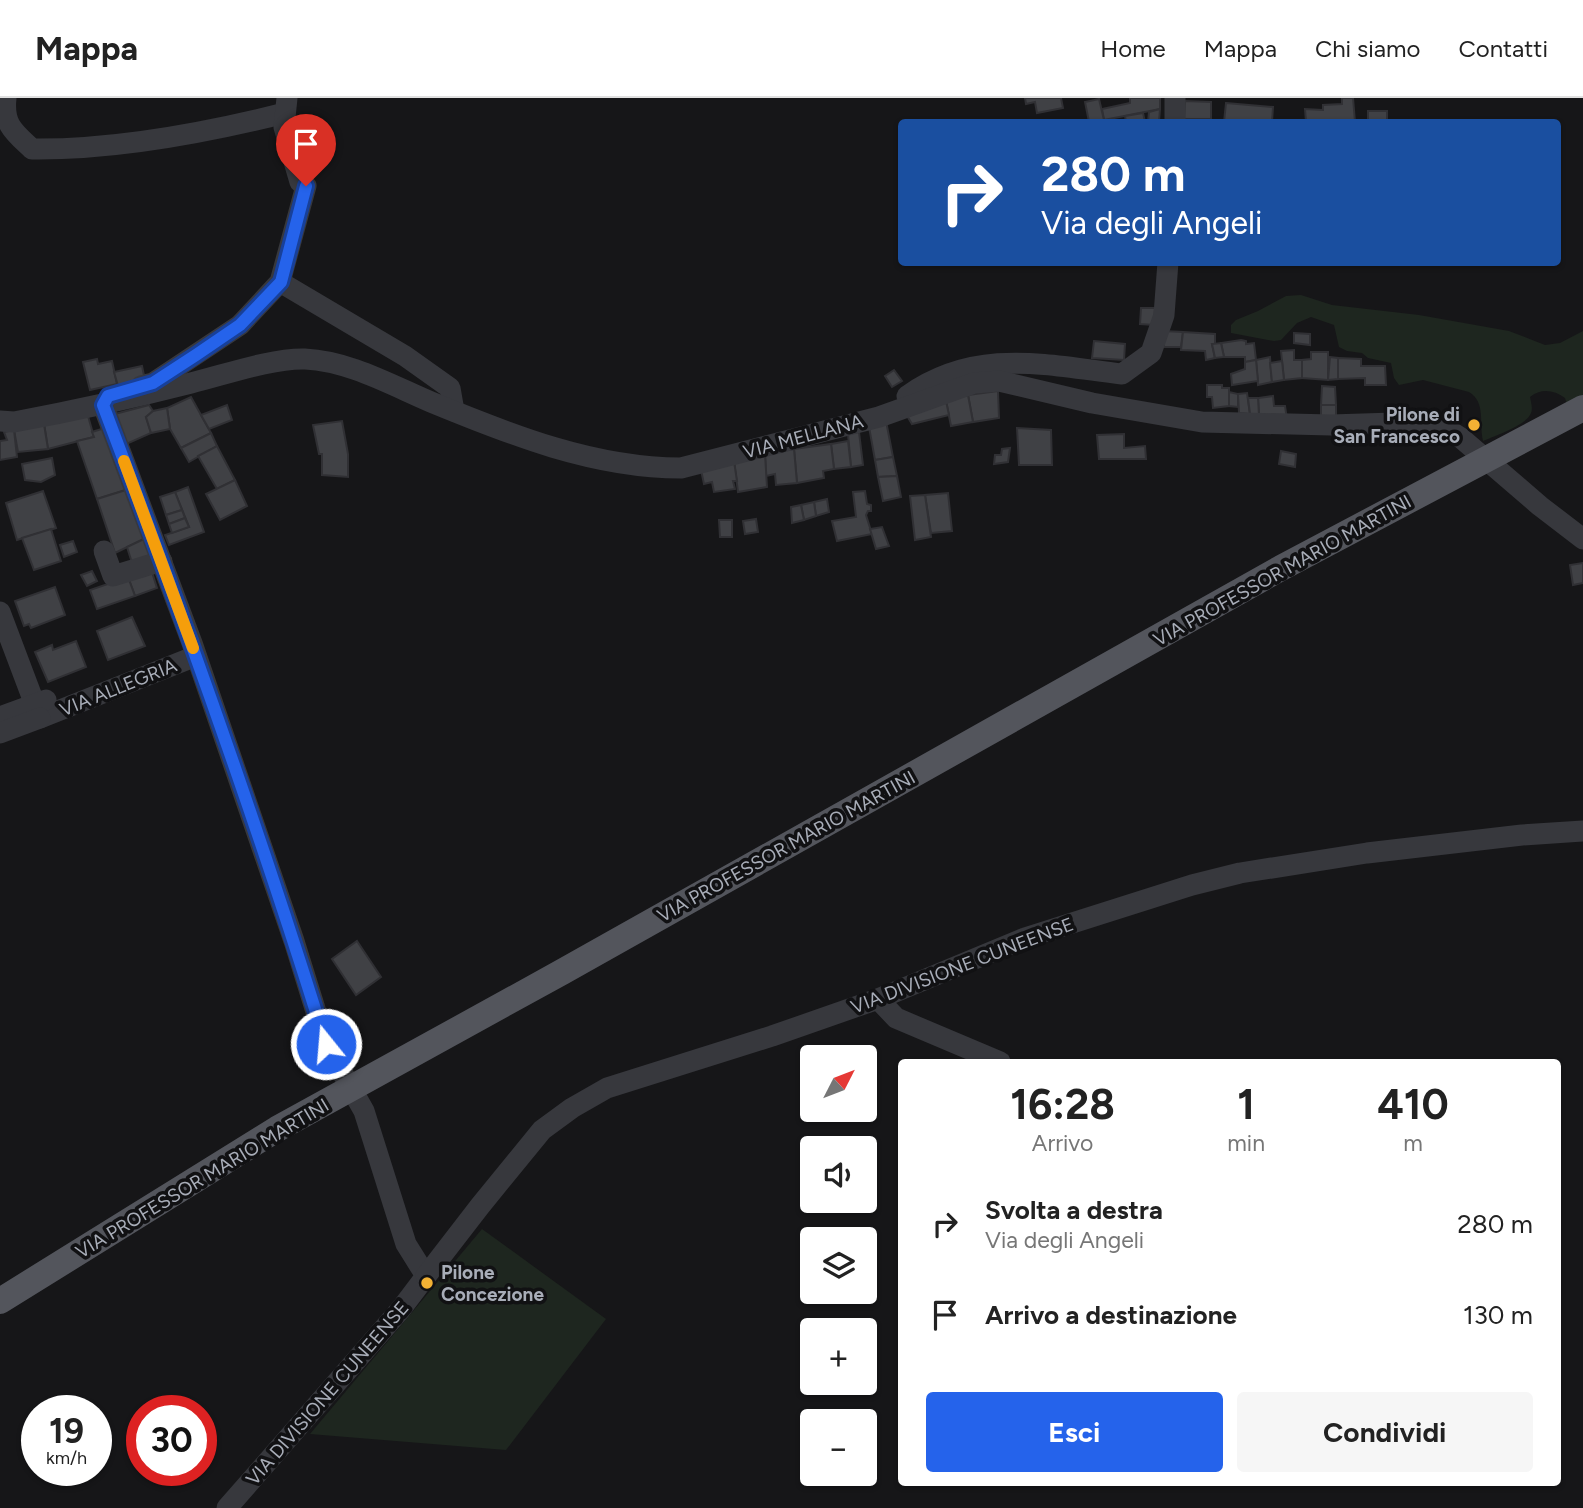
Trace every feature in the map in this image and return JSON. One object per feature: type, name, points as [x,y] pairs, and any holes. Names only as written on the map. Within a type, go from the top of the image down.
[{"type":"main road","name":"VIA PROFESSOR MARIO MARTINI","points":[[0,1301],[277,1129],[1282,568],[1583,408]]},
{"type":"street","points":[[6,98],[4,113],[12,131],[32,149],[69,149],[219,130],[286,106],[284,127],[300,182],[306,186],[281,282],[240,325],[153,383],[108,396],[103,405],[194,649],[294,941],[326,1044],[364,1111],[406,1244],[426,1276]]},
{"type":"street","points":[[1175,98],[1175,119]]},
{"type":"street","points":[[879,417],[914,391],[961,368],[1007,361],[1122,374],[1151,353],[1164,315],[1168,266]]},
{"type":"street","points":[[281,282],[405,356],[450,388],[454,411]]},
{"type":"street","name":"VIA MELLANA","points":[[0,421],[14,422],[103,405],[267,364],[305,359],[346,367],[565,452],[648,468],[681,468],[879,417],[974,383],[999,382],[1092,403],[1202,422],[1331,425],[1425,422],[1442,426],[1461,438],[1583,539]]},
{"type":"street","points":[[104,551],[113,576],[162,561]]},
{"type":"street","name":"VIA ALLEGRIA","points":[[0,612],[37,711]]},
{"type":"street","name":"VIA ALLEGRIA","points":[[0,733],[37,711],[194,649]]},
{"type":"street","points":[[0,717],[37,711]]},
{"type":"street","name":"VIA DIVISIONE CUNEENSE","points":[[227,1508],[401,1309],[542,1130],[572,1108],[607,1088],[878,999],[1025,938],[1192,885],[1240,873],[1367,853],[1522,835],[1583,831]]},
{"type":"street","points":[[878,999],[896,1018],[993,1059]]},
{"type":"shaded area","points":[[1301,295],[1332,305],[1419,315],[1509,331],[1545,345],[1560,343],[1583,331],[1583,396],[1567,405],[1565,398],[1556,393],[1543,391],[1534,394],[1530,397],[1531,413],[1523,422],[1483,441],[1480,407],[1469,392],[1423,380],[1399,385],[1394,378],[1391,363],[1339,347],[1334,325],[1311,317],[1297,323],[1281,340],[1274,341],[1231,333],[1231,325],[1236,320],[1286,296]]},
{"type":"shaded area","points":[[482,1229],[606,1319],[506,1450],[310,1434]]},
{"type":"building","points":[[1025,98],[1061,98],[1063,108],[1037,113],[1035,102],[1026,104]]},
{"type":"building","points":[[1130,98],[1160,98],[1160,109],[1104,119],[1102,109],[1130,103]]},
{"type":"building","points":[[1342,98],[1353,98],[1355,119],[1306,119],[1305,109],[1323,110],[1323,105],[1342,104]]},
{"type":"building","points":[[1099,99],[1104,119],[1088,119],[1085,102]]},
{"type":"building","points":[[1185,101],[1211,102],[1211,119],[1184,119]]},
{"type":"building","points":[[1226,103],[1273,107],[1272,119],[1224,119]]},
{"type":"building","points":[[1160,109],[1159,119],[1148,119],[1149,112]]},
{"type":"building","points":[[1368,111],[1387,111],[1387,119],[1368,119]]},
{"type":"building","points":[[1143,113],[1144,119],[1126,119],[1125,116]]},
{"type":"building","points":[[1141,308],[1155,308],[1154,325],[1140,324]]},
{"type":"building","points":[[1163,331],[1183,332],[1181,347],[1164,347]]},
{"type":"building","points":[[1183,332],[1215,334],[1215,344],[1212,344],[1215,358],[1206,360],[1205,351],[1181,350]]},
{"type":"building","points":[[1294,333],[1310,334],[1310,345],[1294,343]]},
{"type":"building","points":[[1094,341],[1125,344],[1124,360],[1092,358]]},
{"type":"building","points":[[1246,341],[1246,344],[1254,343],[1256,360],[1245,362],[1245,357],[1224,357],[1221,343]]},
{"type":"building","points":[[1221,343],[1224,357],[1215,358],[1212,344]]},
{"type":"building","points":[[1294,350],[1294,360],[1302,360],[1302,378],[1284,380],[1281,351]]},
{"type":"building","points":[[1311,352],[1328,352],[1328,380],[1302,378],[1302,360],[1311,359]]},
{"type":"building","points":[[1270,357],[1272,382],[1258,385],[1256,360]]},
{"type":"building","points":[[1330,357],[1338,358],[1338,379],[1328,380]]},
{"type":"building","points":[[1338,358],[1361,359],[1361,366],[1385,366],[1386,385],[1365,385],[1365,378],[1338,379]]},
{"type":"building","points":[[97,359],[98,364],[112,361],[117,384],[90,390],[83,362]]},
{"type":"building","points":[[1256,360],[1258,381],[1232,385],[1231,374],[1245,369],[1245,362]]},
{"type":"building","points":[[1282,361],[1284,380],[1272,382],[1270,363]]},
{"type":"building","points":[[142,366],[145,380],[118,386],[114,372]]},
{"type":"building","points":[[894,370],[902,381],[892,387],[885,376]]},
{"type":"building","points":[[1207,385],[1229,388],[1229,406],[1213,408],[1212,397],[1207,397]]},
{"type":"building","points":[[1322,386],[1335,387],[1336,405],[1321,405]]},
{"type":"building","points":[[998,391],[999,418],[973,422],[968,395]]},
{"type":"building","points":[[1229,392],[1238,394],[1238,407],[1229,406]]},
{"type":"building","points":[[1247,393],[1250,414],[1239,413],[1238,394]]},
{"type":"building","points":[[968,395],[973,422],[951,426],[946,401]]},
{"type":"building","points":[[1273,396],[1274,406],[1285,406],[1287,419],[1259,415],[1258,398]]},
{"type":"building","points":[[191,397],[211,433],[181,448],[170,429],[167,408]]},
{"type":"building","points":[[1248,398],[1258,398],[1259,415],[1250,414]]},
{"type":"building","points":[[946,401],[949,415],[912,424],[906,414]]},
{"type":"building","points":[[149,405],[153,411],[146,417],[151,433],[122,446],[111,415]]},
{"type":"building","points":[[227,405],[232,420],[209,429],[201,415]]},
{"type":"building","points":[[1321,405],[1336,405],[1336,420],[1321,420]]},
{"type":"building","points":[[167,408],[170,429],[151,433],[146,417],[153,411]]},
{"type":"building","points":[[88,416],[94,437],[48,449],[44,424]]},
{"type":"building","points":[[342,421],[348,454],[348,477],[322,475],[322,454],[319,454],[313,425]]},
{"type":"building","points":[[886,421],[893,457],[875,460],[869,427]]},
{"type":"building","points":[[44,424],[48,449],[18,452],[14,430]]},
{"type":"building","points":[[108,427],[129,489],[97,499],[77,441],[94,437],[92,432]]},
{"type":"building","points":[[1017,428],[1051,430],[1052,465],[1019,465]]},
{"type":"building","points":[[14,430],[17,457],[0,460],[0,441],[7,440],[4,432]]},
{"type":"building","points":[[859,432],[863,465],[851,467],[848,434]]},
{"type":"building","points":[[211,433],[217,446],[189,462],[181,448]]},
{"type":"building","points":[[1124,434],[1124,448],[1145,446],[1146,459],[1099,459],[1097,435]]},
{"type":"building","points":[[848,441],[851,467],[834,469],[831,444]]},
{"type":"building","points":[[831,444],[834,469],[823,471],[824,478],[797,483],[794,449]]},
{"type":"building","points":[[217,446],[235,480],[217,489],[198,456]]},
{"type":"building","points":[[1010,448],[1008,462],[994,464],[995,455],[1001,455],[1002,449]]},
{"type":"building","points":[[794,449],[797,483],[776,485],[775,474],[766,476],[765,454]]},
{"type":"building","points":[[1281,451],[1296,454],[1295,467],[1279,464]]},
{"type":"building","points":[[765,454],[767,487],[738,492],[734,461]]},
{"type":"building","points":[[893,457],[897,476],[878,477],[875,460]]},
{"type":"building","points":[[52,458],[55,475],[41,482],[25,480],[22,464]]},
{"type":"building","points":[[734,461],[737,481],[733,481],[735,489],[714,492],[712,482],[704,484],[701,470]]},
{"type":"building","points":[[897,476],[901,497],[883,501],[878,477]]},
{"type":"building","points":[[235,480],[247,506],[220,520],[206,494]]},
{"type":"building","points":[[188,487],[204,532],[169,545],[165,535],[189,527],[175,492]]},
{"type":"building","points":[[129,489],[146,538],[115,553],[97,499]]},
{"type":"building","points":[[43,491],[56,528],[17,540],[6,503]]},
{"type":"building","points":[[865,491],[867,504],[871,505],[871,511],[866,515],[872,534],[837,541],[832,521],[856,517],[853,492]]},
{"type":"building","points":[[175,492],[182,510],[166,515],[160,497]]},
{"type":"building","points":[[948,493],[952,531],[931,533],[925,495]]},
{"type":"building","points":[[925,495],[931,537],[915,540],[910,496]]},
{"type":"building","points":[[827,499],[829,512],[816,516],[814,502]]},
{"type":"building","points":[[814,502],[816,516],[804,520],[801,505]]},
{"type":"building","points":[[801,505],[804,520],[792,523],[791,507]]},
{"type":"building","points":[[182,510],[185,518],[169,524],[166,515]]},
{"type":"building","points":[[185,518],[189,527],[172,533],[169,524]]},
{"type":"building","points":[[756,519],[758,532],[745,534],[743,521]]},
{"type":"building","points":[[719,520],[732,520],[732,537],[720,537]]},
{"type":"building","points":[[882,527],[889,546],[876,549],[870,529]]},
{"type":"building","points":[[51,529],[61,561],[34,570],[22,538]]},
{"type":"building","points":[[146,538],[153,558],[133,566],[127,547]]},
{"type":"building","points":[[73,541],[77,552],[64,557],[60,545]]},
{"type":"building","points":[[1583,563],[1583,583],[1573,585],[1570,565]]},
{"type":"building","points":[[151,569],[157,588],[135,596],[128,577]]},
{"type":"building","points":[[92,571],[97,581],[87,586],[81,575]]},
{"type":"building","points":[[128,577],[135,596],[97,609],[90,590]]},
{"type":"building","points":[[55,587],[65,615],[31,628],[29,624],[24,626],[15,601]]},
{"type":"building","points":[[132,617],[145,646],[108,660],[97,631]]},
{"type":"building","points":[[76,641],[86,667],[48,682],[35,652],[52,645],[53,650]]},
{"type":"building","points":[[357,941],[381,977],[356,995],[332,959]]},
{"type":"slow traffic","points":[[124,461],[193,648]]},
{"type":"place","name":"Pilone di San Francesco","points":[[1474,425]]},
{"type":"place","name":"Pilone Concezione","points":[[427,1283]]},
{"type":"route","points":[[306,186],[281,282],[240,325],[153,383],[108,396],[103,405],[191,643],[294,941],[326,1044]]}]
